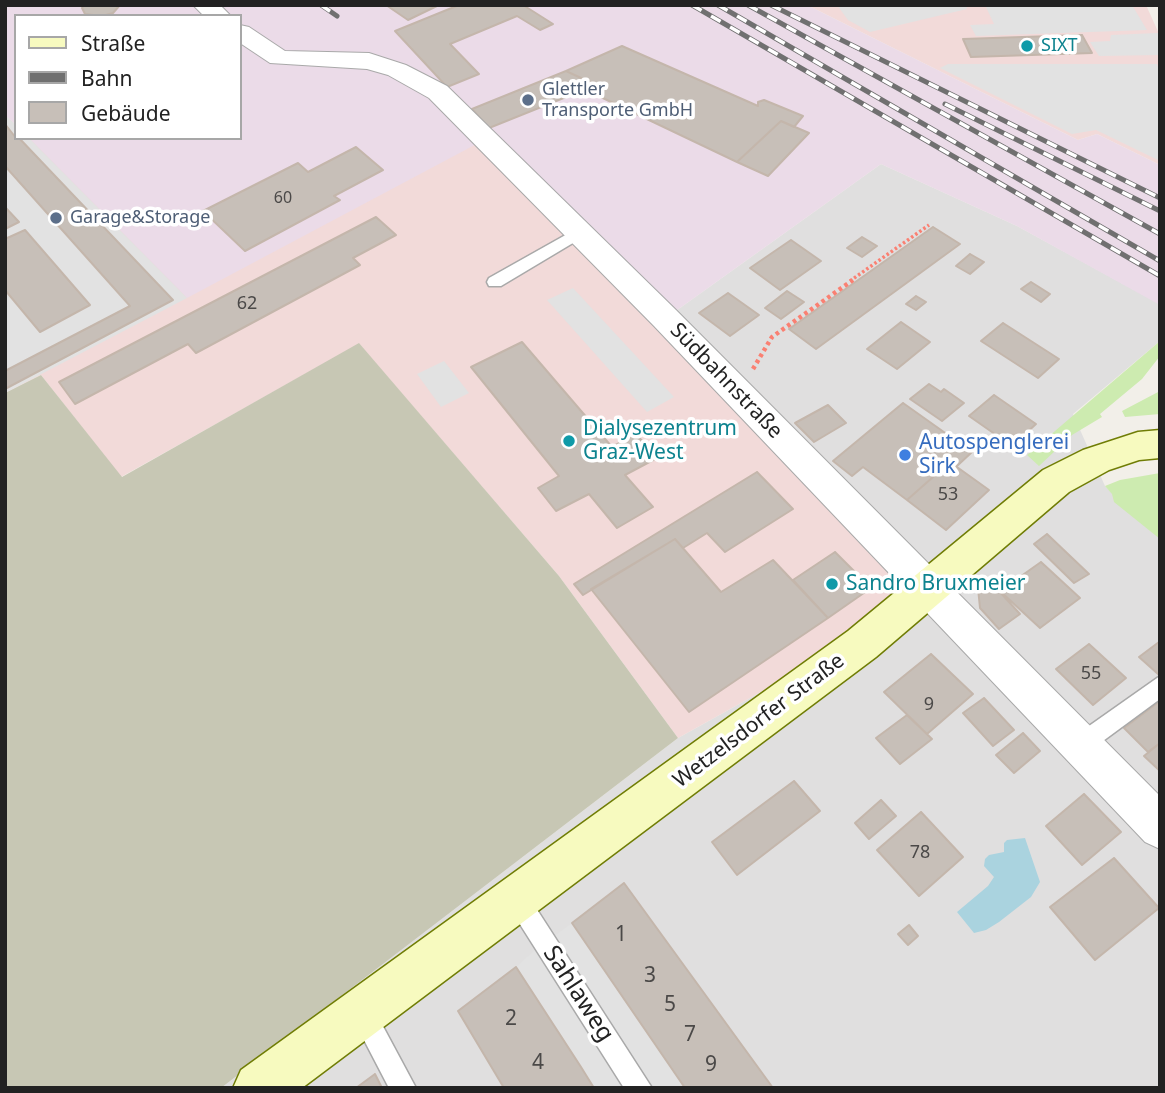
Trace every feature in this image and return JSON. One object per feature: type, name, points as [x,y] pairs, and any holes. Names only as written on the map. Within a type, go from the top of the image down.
[{"type":"main road","name":"Wetzelsdorfer Straße","points":[[259,1088],[862,644],[1056,481],[1096,460],[1138,446],[1160,444]]},
{"type":"street","name":"Südbahnstraße","points":[[242,34],[263,50],[279,58],[366,59],[397,70],[438,92],[578,233],[646,293],[738,394],[1160,827]]},
{"type":"lane","points":[[495,282],[578,233]]},
{"type":"lane","points":[[1080,745],[1160,686]]},
{"type":"lane","name":"Sahlaweg","points":[[517,899],[639,1088]]},
{"type":"lane","points":[[362,1012],[403,1088]]},
{"type":"path","points":[[738,394],[772,337],[929,225]]},
{"type":"shaded area","points":[[5,5],[807,5],[1078,140],[1097,134],[1160,165],[1160,305],[1017,226],[881,164],[673,313],[484,140],[187,298],[31,140],[242,140],[242,14],[14,14],[14,123],[5,115]]},
{"type":"shaded area","points":[[807,5],[1146,5],[1160,36],[1160,165],[1097,134],[1078,140]]},
{"type":"shaded area","points":[[837,5],[966,5],[967,9],[870,32],[848,20]]},
{"type":"shaded area","points":[[1132,5],[1147,30],[976,36],[970,25],[994,24],[986,7]]},
{"type":"shaded area","points":[[1158,33],[1160,55],[1099,56],[1090,42],[1110,41],[1111,35]]},
{"type":"shaded area","points":[[948,64],[1157,64],[1160,73],[1160,161],[1096,130],[1072,134],[940,68]]},
{"type":"shaded area","points":[[5,115],[14,123],[14,140],[484,140],[944,590],[678,738],[559,576],[359,344],[121,477],[41,375],[5,393]]},
{"type":"shaded area","name":"Garage&Storage","points":[[5,115],[14,123],[14,140],[31,140],[187,298],[5,393]]},
{"type":"shaded area","points":[[881,164],[1017,226],[1160,304],[1160,341],[1073,414],[1105,486],[1112,493],[1160,489],[1160,1088],[221,1088],[678,738],[944,590],[673,313]]},
{"type":"shaded area","points":[[573,288],[674,397],[647,412],[547,300]]},
{"type":"shaded area","points":[[359,343],[559,576],[678,738],[221,1088],[5,1088],[5,393],[41,375],[122,477]]},
{"type":"shaded area","points":[[444,361],[469,393],[441,407],[417,374]]},
{"type":"shaded area","points":[[572,923],[685,1088],[654,1088],[553,937]]},
{"type":"shaded area","points":[[537,948],[627,1088],[594,1088],[516,967]]},
{"type":"green space","points":[[1160,341],[1160,356],[1142,379],[1100,414],[1102,417],[1072,435],[1039,466],[1027,455]]},
{"type":"green space","points":[[1160,391],[1160,414],[1125,417],[1122,411]]},
{"type":"green space","points":[[1160,473],[1160,539],[1114,502],[1112,494],[1105,486],[1120,480]]},
{"type":"water","points":[[1025,838],[1040,882],[1031,897],[999,922],[974,933],[957,912],[988,886],[994,877],[984,866],[985,859],[989,855],[1004,852],[1004,843],[1007,840]]},
{"type":"building","points":[[84,5],[120,5],[109,14],[85,14],[82,8]]},
{"type":"building","points":[[386,5],[439,5],[408,20]]},
{"type":"building","points":[[459,5],[523,5],[553,24],[540,30],[517,16],[450,44],[479,74],[447,87],[395,31]]},
{"type":"building","name":"SIXT","points":[[1082,35],[1092,53],[971,57],[963,39]]},
{"type":"building","points":[[622,46],[758,106],[758,102],[764,100],[803,116],[794,127],[781,121],[737,162],[586,90],[596,85],[566,71]]},
{"type":"building","name":"Glettler Transporte GmbH","points":[[566,71],[596,85],[489,128],[472,109]]},
{"type":"building","points":[[781,121],[809,133],[768,176],[737,162]]},
{"type":"building","points":[[5,124],[14,135],[14,140],[21,140],[173,300],[5,389],[5,371],[130,306],[5,166]]},
{"type":"building","points":[[356,147],[383,170],[334,196],[340,200],[245,251],[203,211],[298,163],[308,172]]},
{"type":"building","points":[[5,207],[19,222],[5,229]]},
{"type":"building","points":[[376,217],[396,235],[353,258],[360,265],[196,353],[188,344],[75,404],[59,382]]},
{"type":"building","points":[[933,227],[960,244],[816,349],[789,329]]},
{"type":"building","points":[[25,230],[90,305],[40,332],[5,290],[5,239]]},
{"type":"building","points":[[862,237],[877,246],[862,257],[847,248]]},
{"type":"building","points":[[791,240],[821,261],[780,290],[750,268]]},
{"type":"building","points":[[970,254],[984,262],[970,274],[956,266]]},
{"type":"building","points":[[1031,282],[1050,294],[1041,302],[1021,289]]},
{"type":"building","points":[[787,291],[804,302],[781,319],[765,308]]},
{"type":"building","points":[[728,293],[759,315],[730,336],[699,313]]},
{"type":"building","points":[[916,296],[926,302],[916,310],[906,304]]},
{"type":"building","points":[[901,322],[930,342],[897,369],[867,349]]},
{"type":"building","points":[[1003,323],[1059,359],[1038,378],[981,341]]},
{"type":"building","name":"Dialysezentrum Graz-West","points":[[522,342],[612,447],[636,434],[657,458],[625,475],[653,507],[617,528],[589,494],[556,511],[538,488],[559,476],[471,367]]},
{"type":"building","points":[[929,384],[941,392],[944,389],[964,403],[942,421],[910,399]]},
{"type":"building","points":[[994,395],[1036,424],[1012,446],[969,416]]},
{"type":"building","points":[[903,403],[972,452],[957,466],[950,462],[907,500],[863,467],[852,476],[833,461]]},
{"type":"building","points":[[828,405],[846,423],[814,442],[795,423]]},
{"type":"building","points":[[950,462],[989,490],[946,530],[907,500]]},
{"type":"building","points":[[757,472],[793,509],[725,552],[707,533],[683,548],[675,539],[583,595],[574,584]]},
{"type":"building","points":[[1047,534],[1089,574],[1074,583],[1034,544]]},
{"type":"building","points":[[675,539],[721,592],[773,560],[828,618],[689,712],[591,589]]},
{"type":"building","name":"Sandro Bruxmeier","points":[[835,552],[871,588],[828,618],[793,580]]},
{"type":"building","points":[[1041,562],[1080,598],[1040,628],[1000,591]]},
{"type":"building","points":[[988,579],[1020,614],[999,629],[980,608],[978,588]]},
{"type":"building","points":[[1159,642],[1160,673],[1158,674],[1139,657]]},
{"type":"building","points":[[1089,644],[1126,678],[1093,705],[1056,669]]},
{"type":"building","points":[[931,654],[973,694],[927,734],[884,692]]},
{"type":"building","points":[[984,698],[1014,730],[993,746],[963,713]]},
{"type":"building","points":[[1160,701],[1160,743],[1148,752],[1124,728]]},
{"type":"building","points":[[907,715],[932,739],[900,764],[876,738]]},
{"type":"building","points":[[1023,733],[1040,751],[1014,773],[996,755]]},
{"type":"building","points":[[1160,743],[1160,771],[1144,756]]},
{"type":"building","points":[[794,781],[820,811],[737,875],[712,842]]},
{"type":"building","points":[[1084,794],[1121,832],[1082,865],[1046,826]]},
{"type":"building","points":[[881,800],[896,816],[869,839],[855,823]]},
{"type":"building","points":[[921,812],[963,857],[919,896],[877,850]]},
{"type":"building","points":[[1114,858],[1159,908],[1095,960],[1050,907]]},
{"type":"building","points":[[624,883],[773,1088],[685,1088],[572,923]]},
{"type":"building","points":[[909,925],[918,936],[908,945],[898,934]]},
{"type":"building","points":[[516,967],[594,1088],[504,1088],[458,1011]]},
{"type":"building","points":[[375,1074],[382,1088],[356,1088]]},
{"type":"railway","points":[[321,5],[337,16]]},
{"type":"railway","points":[[692,5],[1160,276]]},
{"type":"railway","points":[[718,5],[1160,261]]},
{"type":"railway","points":[[748,5],[1160,234]]},
{"type":"railway","points":[[771,5],[1160,198]]},
{"type":"railway","points":[[945,104],[1160,211]]},
{"type":"place","name":"SIXT","points":[[1027,46]]},
{"type":"place","name":"Glettler Transporte GmbH","points":[[528,100]]},
{"type":"place","name":"Garage&Storage","points":[[56,218]]},
{"type":"place","name":"Dialysezentrum Graz-West","points":[[569,441]]},
{"type":"place","name":"Autospenglerei Sirk","points":[[905,455]]},
{"type":"place","name":"Sandro Bruxmeier","points":[[832,584]]}]
